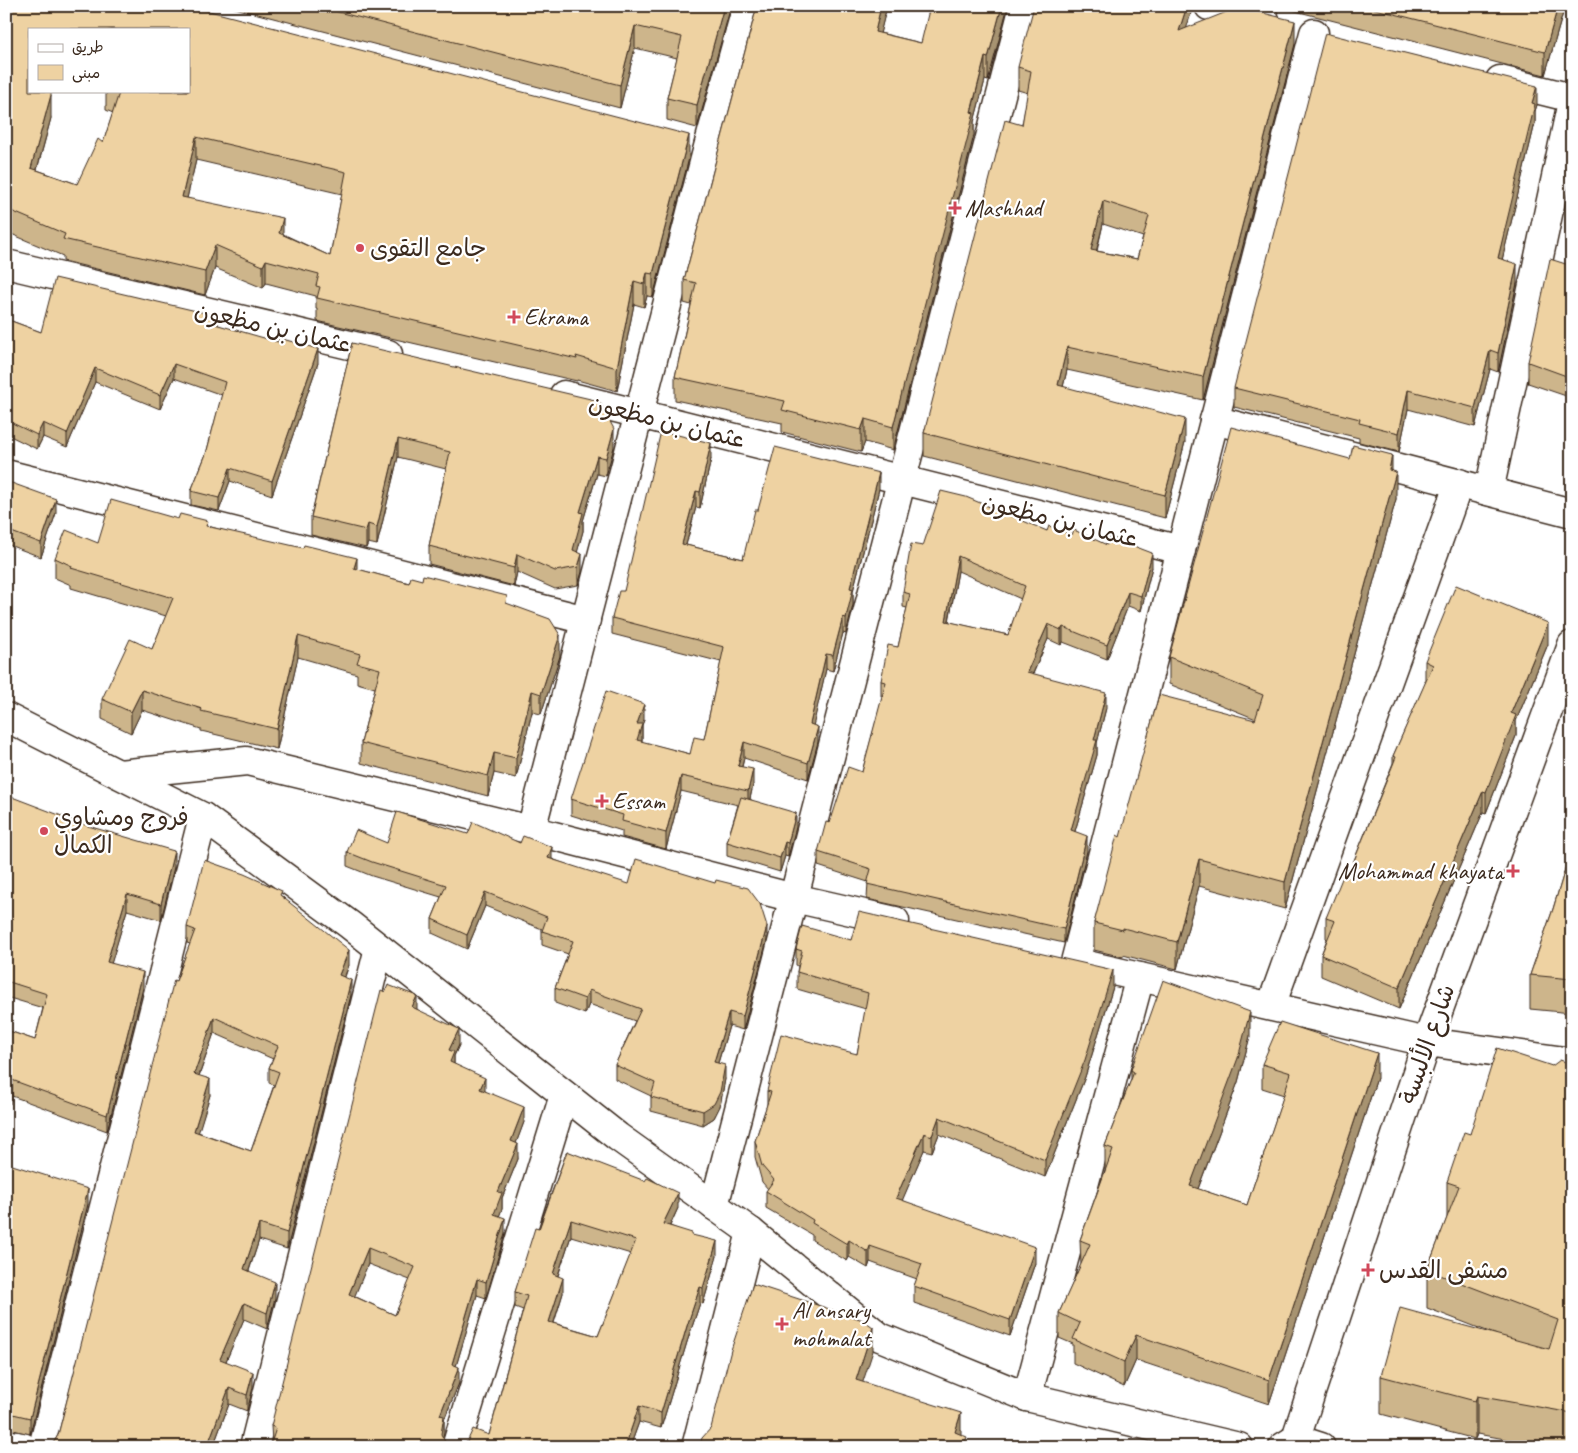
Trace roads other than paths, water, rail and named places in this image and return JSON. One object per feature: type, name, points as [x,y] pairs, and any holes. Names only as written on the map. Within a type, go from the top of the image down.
[{"type":"street","points":[[531,830],[708,147],[747,6]]},
{"type":"street","points":[[714,1206],[1024,6]]},
{"type":"street","points":[[1209,6],[1343,40]]},
{"type":"street","points":[[1075,962],[1314,33]]},
{"type":"street","points":[[1476,74],[1572,98]]},
{"type":"street","points":[[1490,491],[1572,102]]},
{"type":"street","points":[[679,140],[708,147]]},
{"type":"street","name":"عثمان بن مظعون","points":[[6,264],[409,359]]},
{"type":"street","name":"عثمان بن مظعون","points":[[543,390],[639,412],[1181,550]]},
{"type":"street","points":[[1214,420],[1572,513]]},
{"type":"street","points":[[6,474],[586,620]]},
{"type":"street","points":[[1271,1006],[1459,484]]},
{"type":"street","name":"شارع الألبسة","points":[[1298,1445],[1427,1042],[1572,645]]},
{"type":"street","points":[[6,717],[203,817],[379,948],[618,1137],[751,1232],[880,1337],[1027,1397],[1239,1447]]},
{"type":"street","points":[[119,774],[248,761],[531,830],[794,898],[920,927]]},
{"type":"street","points":[[43,1447],[203,817]]},
{"type":"street","points":[[254,1447],[379,948]]},
{"type":"street","points":[[1046,956],[1427,1042],[1572,1062]]},
{"type":"street","points":[[1027,1397],[1140,977]]},
{"type":"street","points":[[456,1447],[564,1094]]},
{"type":"street","points":[[696,1447],[751,1232]]},
{"type":"street","points":[[6,1444],[23,1447]]},
{"type":"place","name":"Mashhad","points":[[955,208]]},
{"type":"place","name":"جامع التقوى","points":[[360,248]]},
{"type":"place","name":"Ekrama","points":[[514,317]]},
{"type":"place","name":"Essam","points":[[602,801]]},
{"type":"place","name":"فروج ومشاوي الكمال","points":[[44,831]]},
{"type":"place","name":"Mohammad khayata","points":[[1513,871]]},
{"type":"place","name":"مشفى القدس","points":[[1368,1270]]},
{"type":"place","name":"Al ansary mohmalat","points":[[782,1324]]}]
